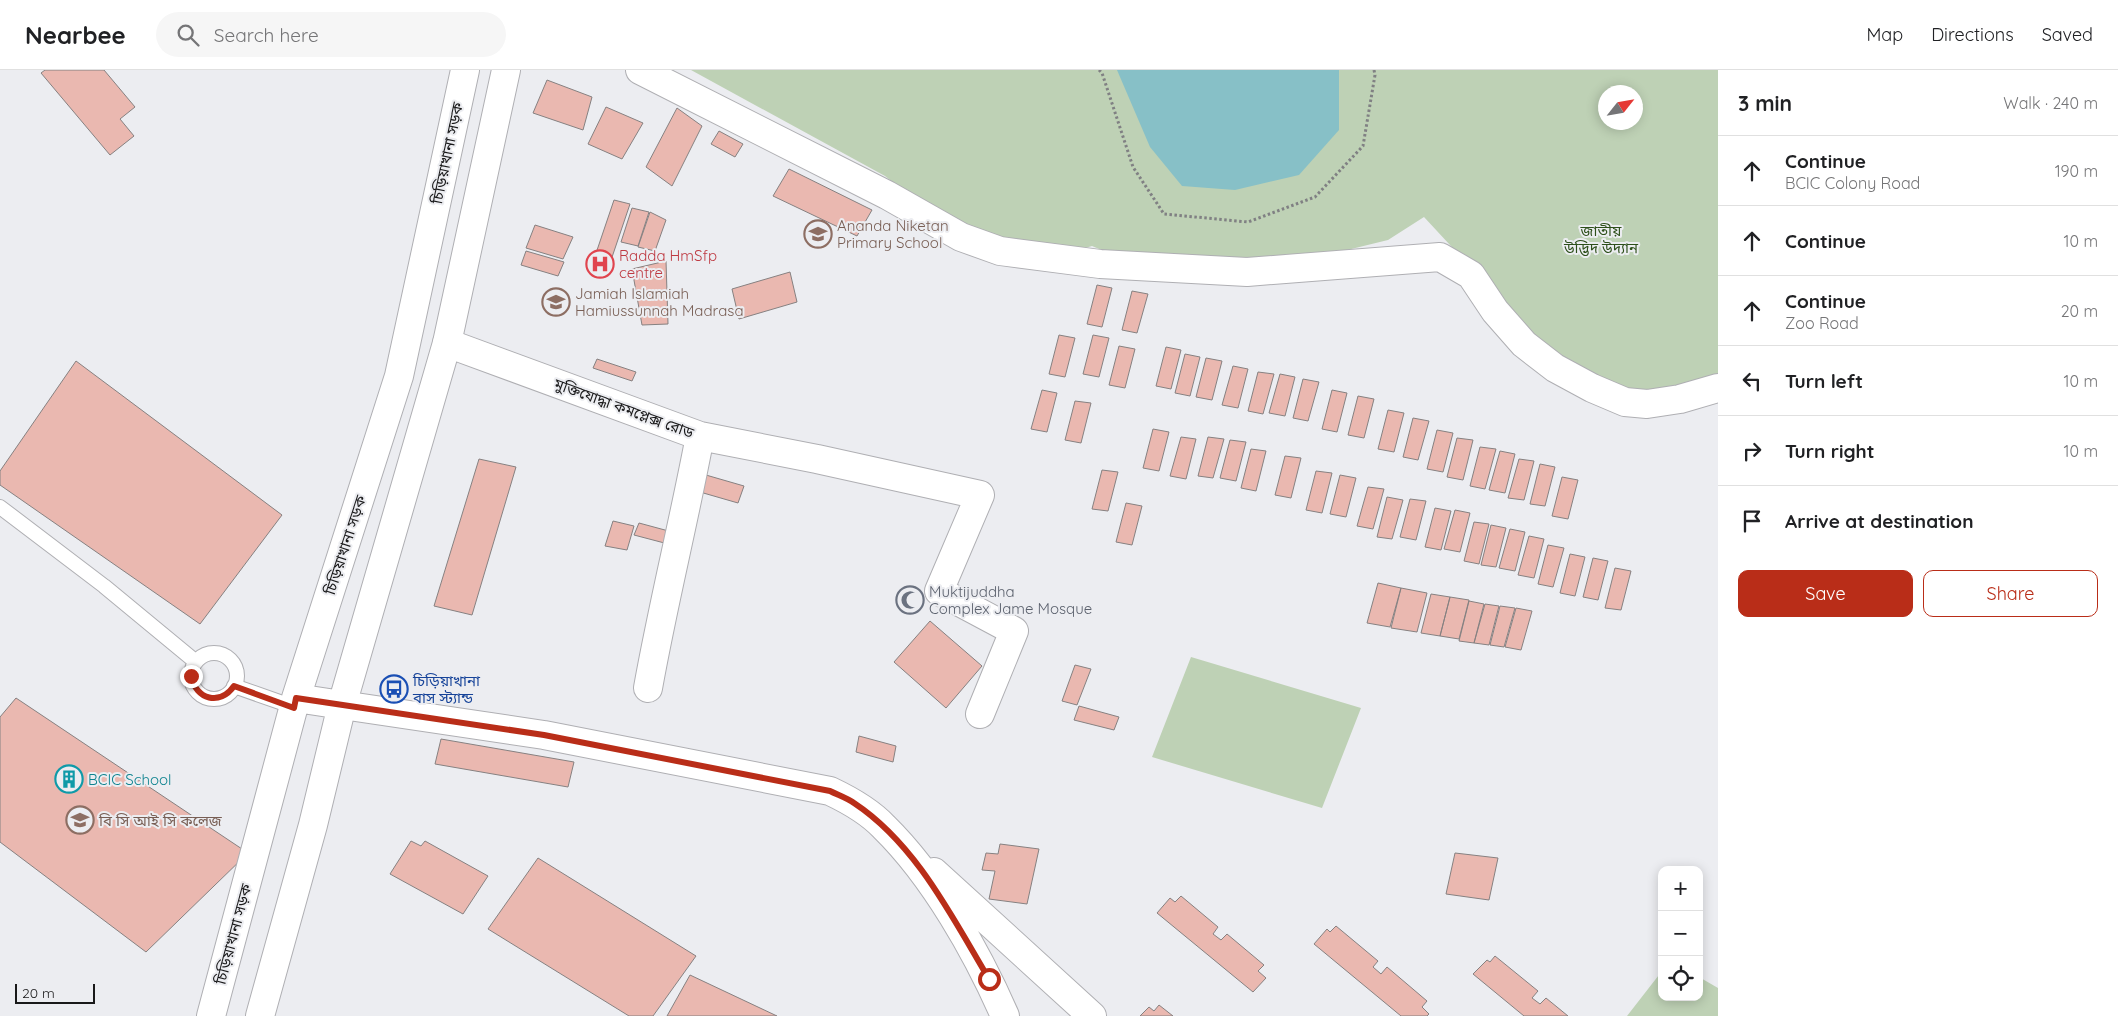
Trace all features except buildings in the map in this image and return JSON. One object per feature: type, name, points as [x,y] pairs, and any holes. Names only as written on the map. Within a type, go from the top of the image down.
[{"type":"street","name":"চিড়িয়াখানা সড়ক","points":[[211,1016],[295,703],[399,376],[465,70]]},
{"type":"street","points":[[260,1016],[313,825],[342,705],[447,343],[506,70]]},
{"type":"street","points":[[640,70],[887,194],[961,237],[1000,251],[1100,264],[1247,272],[1440,257],[1471,275],[1495,311],[1524,344],[1555,368],[1592,388],[1625,402],[1647,404],[1718,388]]},
{"type":"street","name":"মুক্তিযোদ্ধা কমপ্লেক্স রোড","points":[[447,343],[700,436],[684,520],[666,592],[648,688]]},
{"type":"street","points":[[700,436],[980,495],[939,591],[1014,631],[980,714]]},
{"type":"street","points":[[295,703],[342,705],[544,735],[830,791],[853,802],[883,826],[1092,1016]]},
{"type":"street","points":[[883,826],[907,852],[935,890],[989,979],[1006,1016]]},
{"type":"lane","points":[[0,507],[104,586],[196,662]]},
{"type":"lane","points":[[209,654],[223,655],[230,659],[236,672],[234,686],[230,692],[217,699],[203,696],[192,684],[192,668],[196,662],[209,654]]},
{"type":"lane","points":[[234,686],[295,703]]},
{"type":"path","points":[[1099,70],[1102,73],[1133,167],[1164,214],[1248,222],[1315,197],[1363,146],[1375,75],[1374,70]]},
{"type":"green space","name":"জাতীয় উদ্ভিদ উদ্যান","points":[[691,70],[1718,70],[1718,374],[1664,392],[1631,391],[1595,380],[1559,353],[1531,339],[1488,286],[1424,217],[1388,240],[1339,252],[1255,264],[1116,256],[1092,246],[1075,251],[994,238],[932,213],[885,176]]},
{"type":"green space","points":[[1191,657],[1361,708],[1322,808],[1152,757]]},
{"type":"green space","points":[[1658,976],[1658,1001],[1703,1001],[1703,979],[1718,988],[1718,1016],[1627,1016]]},
{"type":"water","points":[[1117,70],[1339,70],[1339,130],[1299,175],[1235,190],[1182,186],[1150,147]]},
{"type":"place","name":"Ananda Niketan Primary School","points":[[818,234]]},
{"type":"place","name":"Radda HmSfp centre","points":[[600,264]]},
{"type":"place","name":"Jamiah Islamiah Hamiussunnah Madrasa","points":[[556,302]]},
{"type":"place","name":"Muktijuddha Complex Jame Mosque","points":[[910,600]]},
{"type":"place","name":"চিড়িয়াখানা বাস স্ট্যান্ড","points":[[394,689]]},
{"type":"place","name":"BCIC School","points":[[69,779]]},
{"type":"place","name":"বি সি আই সি কলেজ","points":[[80,820]]},
{"type":"route","points":[[191,676],[192,684],[196,691],[210,698],[217,699],[224,696],[234,686],[294,708],[296,698],[544,735],[830,791],[853,802],[883,826],[907,852],[935,890],[989,979]]}]
